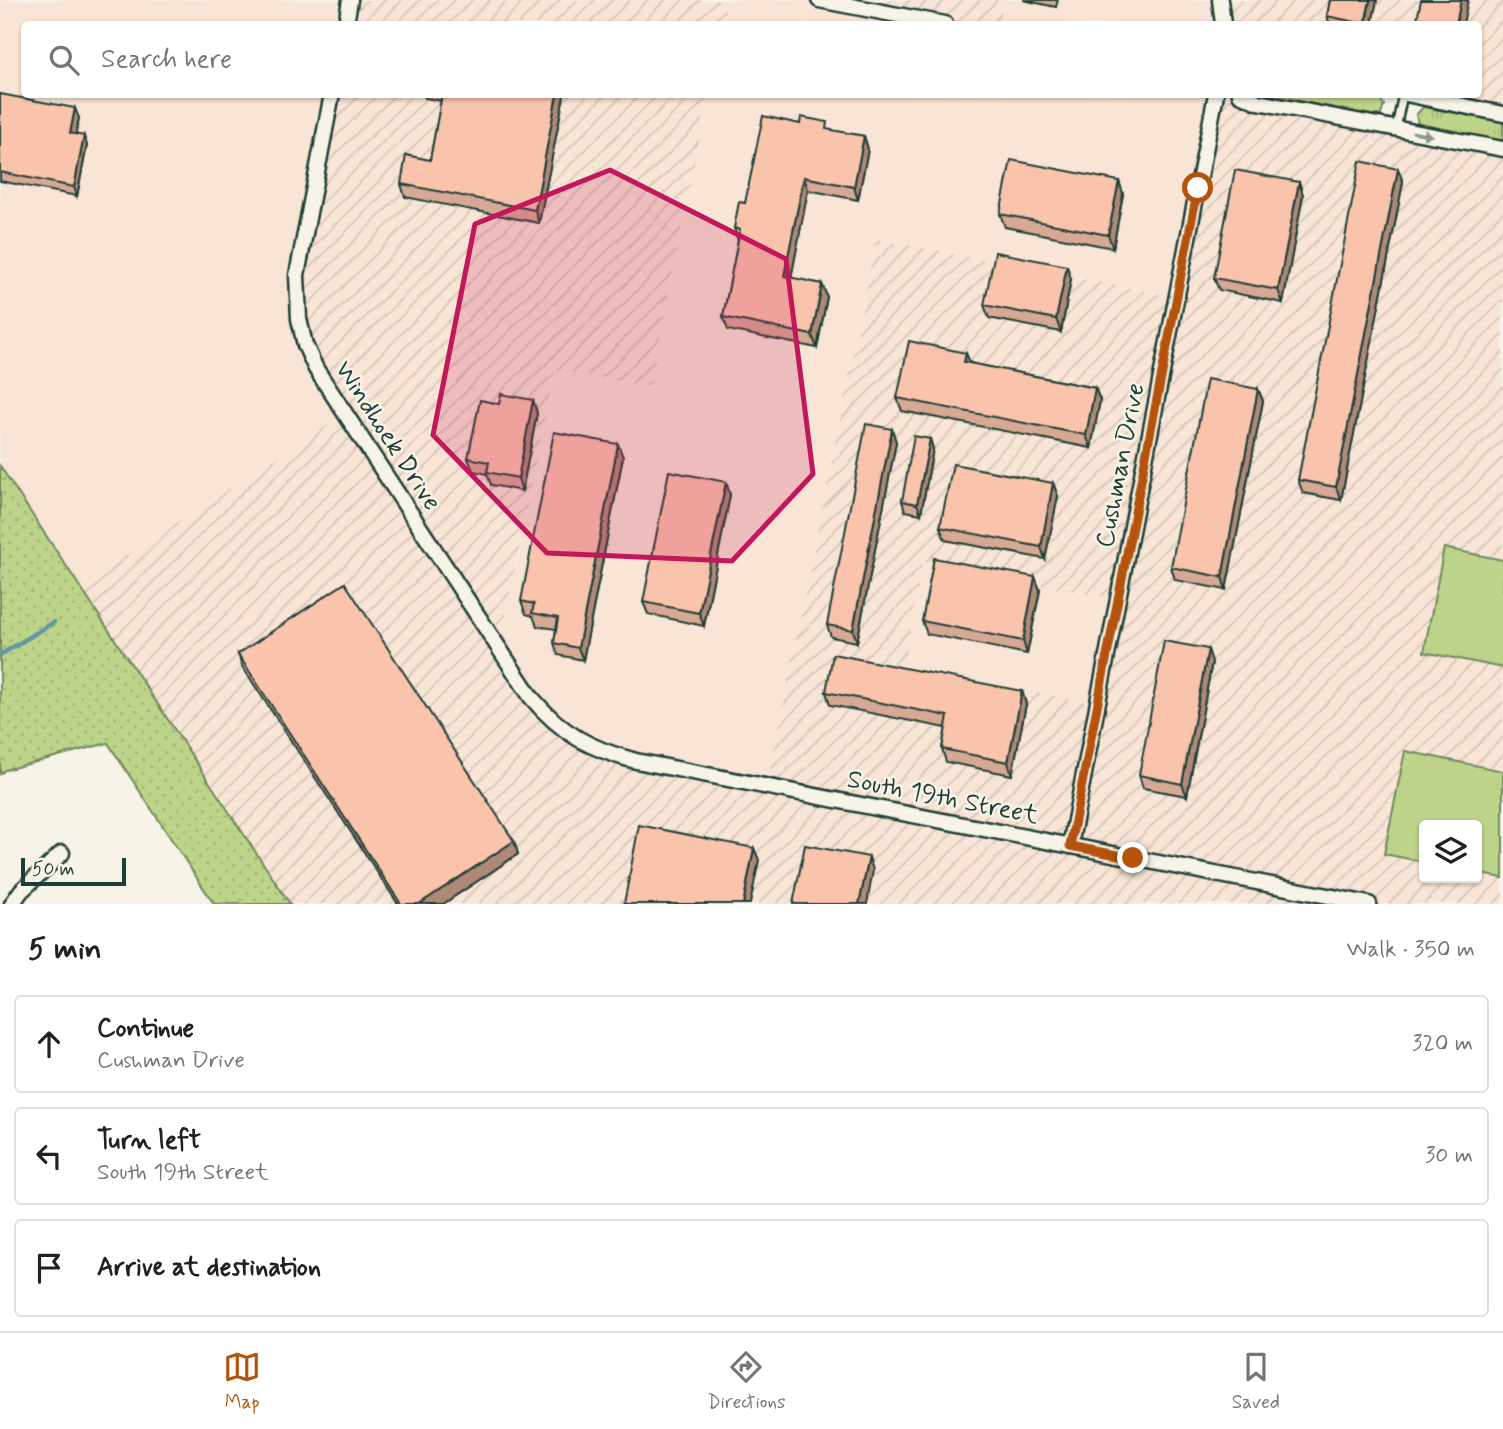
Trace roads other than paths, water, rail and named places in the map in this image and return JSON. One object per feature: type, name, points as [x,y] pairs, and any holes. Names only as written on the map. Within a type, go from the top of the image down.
[{"type":"street","points":[[346,21],[350,0]]},
{"type":"street","points":[[819,0],[929,21]]},
{"type":"street","points":[[1220,0],[1223,21]]},
{"type":"street","name":"Windhoek Drive","points":[[331,98],[297,275],[299,319],[305,345],[316,369],[531,697],[564,731],[592,747]]},
{"type":"street","name":"Cushman Drive","points":[[1070,846],[1215,98]]},
{"type":"street","points":[[1249,98],[1258,102],[1503,149]]},
{"type":"street","points":[[1424,98],[1503,114]]},
{"type":"street","name":"South 19th Street","points":[[592,747],[636,761],[1369,904]]},
{"type":"street","points":[[12,904],[21,891],[62,853]]},
{"type":"lane","points":[[1396,129],[1403,98]]},
{"type":"waterway","points":[[0,655],[54,622]]}]
